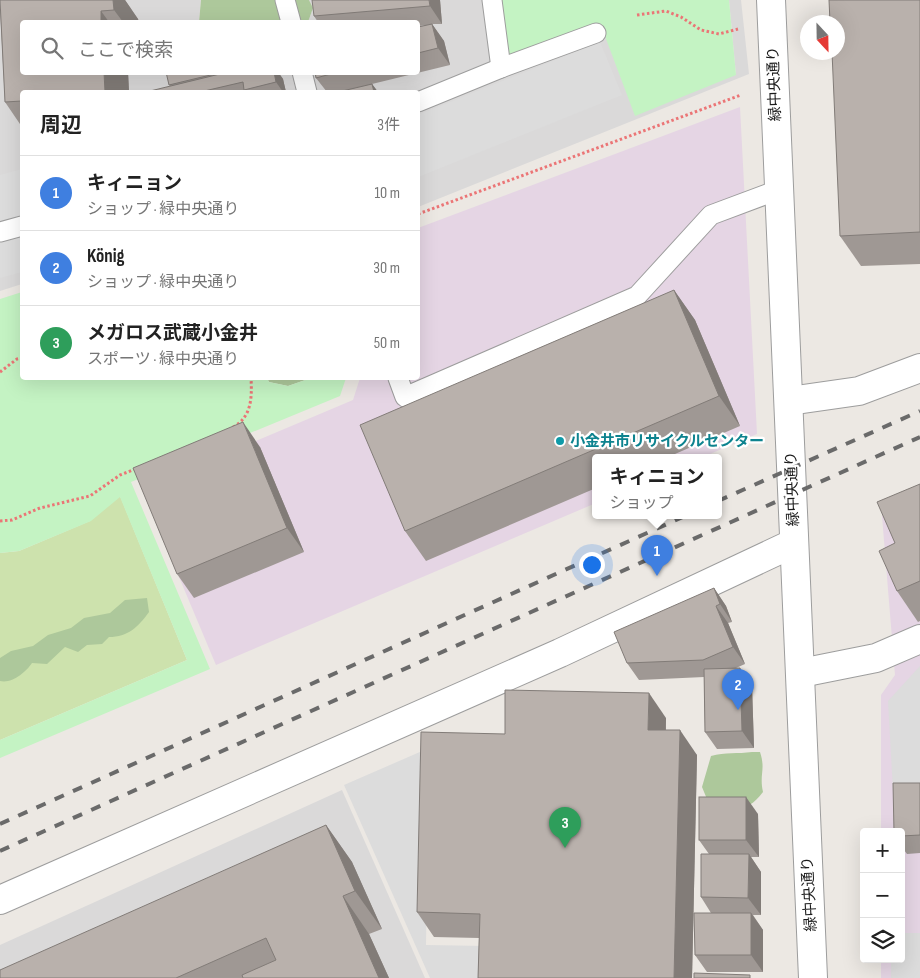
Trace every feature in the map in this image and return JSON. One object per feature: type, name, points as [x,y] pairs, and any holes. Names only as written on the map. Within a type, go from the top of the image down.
[{"type":"street","name":"緑中央通り","points":[[772,10],[778,190],[789,401],[813,978]]},
{"type":"street","points":[[789,401],[859,392],[920,368]]},
{"type":"street","points":[[0,900],[560,654],[794,543]]},
{"type":"street","points":[[801,673],[876,658],[920,639]]},
{"type":"lane","points":[[285,0],[290,20]]},
{"type":"lane","points":[[492,0],[501,68]]},
{"type":"lane","points":[[420,101],[501,68],[596,33]]},
{"type":"lane","points":[[303,75],[306,90]]},
{"type":"lane","points":[[399,380],[405,397],[637,296],[711,215],[778,190]]},
{"type":"lane","points":[[0,232],[20,227]]},
{"type":"path","points":[[637,15],[666,11],[682,17],[701,30],[719,34],[772,10]]},
{"type":"path","points":[[420,213],[774,83]]},
{"type":"path","points":[[0,372],[20,358]]},
{"type":"path","points":[[225,430],[241,422],[252,402],[251,380]]},
{"type":"path","points":[[0,520],[12,520],[40,508],[90,496],[120,475],[145,465]]},
{"type":"shaded area","points":[[0,0],[201,0],[199,20],[20,20],[20,75],[420,75],[420,20],[309,20],[313,8],[309,0],[502,0],[509,56],[600,23],[736,75],[729,0],[741,0],[749,74],[420,206],[420,90],[20,90],[20,285],[0,291]]},
{"type":"shaded area","points":[[600,42],[622,95],[420,176],[420,114]]},
{"type":"shaded area","points":[[740,107],[757,434],[710,454],[592,454],[592,505],[216,665],[142,489],[353,400],[359,380],[420,380],[420,227]]},
{"type":"shaded area","points":[[20,170],[20,273],[0,278],[0,175]]},
{"type":"shaded area","points":[[920,499],[920,978],[881,978],[881,963],[905,963],[905,828],[881,828],[881,695],[895,675],[882,516]]},
{"type":"shaded area","points":[[920,666],[920,790],[893,791],[888,701]]},
{"type":"shaded area","points":[[429,748],[426,945],[487,946],[487,978],[430,978],[344,785]]},
{"type":"shaded area","points":[[342,790],[425,978],[0,978],[0,945]]},
{"type":"shaded area","points":[[905,933],[920,933],[920,978],[891,978],[891,963],[905,963]]},
{"type":"green space","points":[[201,0],[309,0],[313,8],[309,20],[199,20]]},
{"type":"green space","points":[[502,0],[729,0],[736,75],[635,116],[600,23],[508,56]]},
{"type":"green space","points":[[20,293],[20,380],[268,380],[269,382],[288,386],[305,380],[345,380],[340,396],[131,482],[210,669],[0,758],[0,740],[187,660],[120,497],[91,521],[19,551],[0,553],[0,299]]},
{"type":"green space","points":[[268,380],[305,380],[288,386],[269,382]]},
{"type":"green space","points":[[120,496],[187,660],[0,740],[0,553],[19,551],[90,521]]},
{"type":"green space","points":[[147,598],[149,612],[137,627],[127,633],[116,637],[109,637],[102,644],[87,645],[78,652],[65,647],[47,664],[32,663],[14,679],[0,681],[0,658],[11,651],[33,646],[48,635],[71,628],[84,618],[110,613],[125,600]]},
{"type":"green space","points":[[760,752],[763,792],[751,804],[745,807],[732,808],[709,804],[702,787],[711,756]]},
{"type":"building","points":[[0,0],[113,0],[114,10],[101,11],[101,20],[20,20],[20,75],[104,75],[105,90],[20,90],[20,101],[5,102]]},
{"type":"building","points":[[312,0],[429,0],[430,6],[314,16]]},
{"type":"building","points":[[829,0],[920,0],[920,232],[840,236],[832,60],[845,60],[845,15],[830,15]]},
{"type":"building","points":[[432,24],[438,48],[420,52],[420,27]]},
{"type":"building","points":[[167,75],[211,75],[169,85]]},
{"type":"building","points":[[216,75],[275,75],[276,82],[244,90],[243,82],[209,90],[154,90]]},
{"type":"building","points":[[316,75],[327,75],[316,78]]},
{"type":"building","points":[[372,84],[374,90],[346,90]]},
{"type":"building","name":"小金井市リサイクルセンター","points":[[674,290],[719,396],[405,531],[360,425]]},
{"type":"building","points":[[243,422],[287,528],[177,574],[133,468]]},
{"type":"building","points":[[920,484],[920,581],[897,591],[879,551],[895,543],[877,502]]},
{"type":"building","points":[[714,588],[720,604],[716,606],[733,647],[703,660],[627,663],[614,632]]},
{"type":"building","points":[[740,668],[742,731],[705,732],[704,669]]},
{"type":"building","points":[[505,690],[649,693],[648,730],[680,730],[674,978],[478,978],[480,914],[417,912],[421,732],[505,734]]},
{"type":"building","points":[[893,783],[920,783],[920,835],[905,836],[905,828],[894,828]]},
{"type":"building","points":[[699,797],[746,797],[746,840],[699,840]]},
{"type":"building","points":[[326,825],[355,891],[343,896],[379,978],[243,978],[242,975],[276,960],[266,938],[176,978],[0,978],[0,970]]},
{"type":"building","points":[[701,854],[749,854],[748,898],[701,897]]},
{"type":"building","points":[[694,913],[751,913],[751,955],[695,955]]},
{"type":"building","points":[[694,973],[750,975],[750,978],[694,978]]},
{"type":"railway","points":[[722,499],[920,411]]},
{"type":"railway","points":[[0,851],[920,437]]},
{"type":"railway","points":[[0,824],[678,519]]},
{"type":"place","name":"小金井市リサイクルセンター","points":[[560,441]]},
{"type":"place","name":"キィニョン","points":[[657,576]]},
{"type":"place","name":"König","points":[[738,710]]},
{"type":"place","name":"メガロス武蔵小金井","points":[[565,848]]}]
